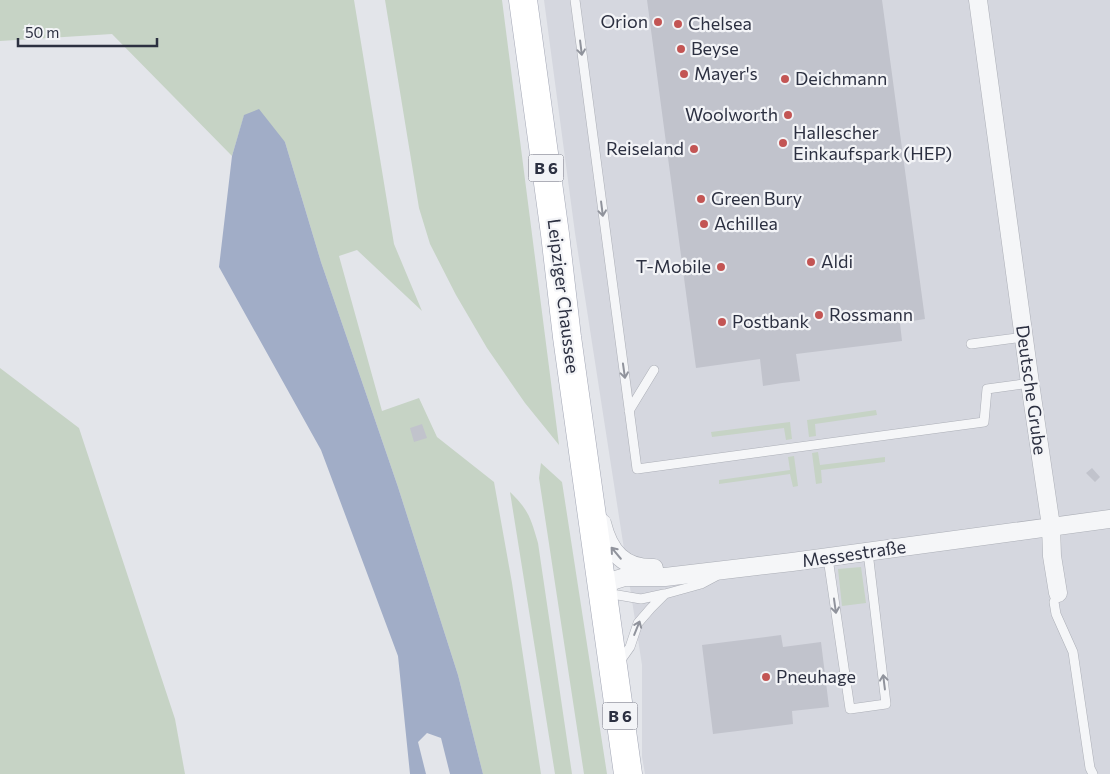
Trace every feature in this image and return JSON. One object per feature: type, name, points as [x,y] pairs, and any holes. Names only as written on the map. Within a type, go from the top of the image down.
[{"type":"main road","name":"Leipziger Chaussee","points":[[523,0],[603,593]]},
{"type":"main road","name":"B 6","points":[[603,593],[628,774]]},
{"type":"street","name":"Deutsche Grube","points":[[978,0],[1030,383],[1052,526],[1052,556],[1058,593]]},
{"type":"street","points":[[587,479],[605,535],[612,549],[623,560],[633,566],[645,568],[697,566],[730,570]]},
{"type":"street","name":"Messestraße","points":[[603,593],[612,581],[624,577],[665,577],[730,570],[1110,519]]},
{"type":"lane","points":[[575,0],[637,469],[984,422],[986,389],[1030,383]]},
{"type":"lane","points":[[971,344],[1024,336]]},
{"type":"lane","points":[[629,411],[654,370]]},
{"type":"lane","points":[[828,558],[850,709],[886,704],[868,552]]},
{"type":"lane","points":[[603,593],[641,599],[701,584],[730,570]]},
{"type":"lane","name":"Deutsche Grube","points":[[1058,593],[1054,602],[1056,614],[1074,652],[1090,768],[1094,774]]},
{"type":"lane","points":[[614,670],[630,647],[638,623],[665,594]]},
{"type":"shaded area","points":[[544,0],[1110,0],[1110,774],[645,774],[642,757],[642,665],[575,233]]},
{"type":"green space","points":[[0,0],[354,0],[394,244],[422,311],[357,250],[339,256],[382,411],[419,398],[437,437],[494,482],[512,583],[541,774],[483,774],[458,675],[398,487],[321,262],[285,142],[244,116],[232,156],[112,34],[0,41]]},
{"type":"green space","points":[[385,0],[502,0],[559,445],[525,403],[487,348],[456,295],[430,244],[419,208]]},
{"type":"green space","points":[[0,368],[79,428],[175,719],[185,774],[0,774]]},
{"type":"green space","points":[[876,410],[877,415],[815,424],[816,436],[809,437],[807,420]]},
{"type":"green space","points":[[790,422],[792,439],[786,440],[784,428],[712,437],[711,432]]},
{"type":"green space","points":[[818,452],[820,465],[885,457],[885,462],[821,470],[822,483],[816,484],[812,453]]},
{"type":"green space","points":[[794,456],[798,486],[793,487],[790,474],[719,484],[719,480],[790,470],[788,457]]},
{"type":"green space","points":[[541,463],[562,482],[607,774],[584,774],[539,478]]},
{"type":"green space","points":[[510,492],[528,515],[538,543],[572,774],[555,774]]},
{"type":"green space","points":[[861,567],[866,603],[842,606],[838,569]]},
{"type":"water","points":[[259,109],[285,142],[321,262],[398,487],[458,675],[483,774],[450,774],[441,738],[427,733],[418,742],[426,774],[410,774],[398,656],[321,450],[219,267],[232,156],[244,115]]},
{"type":"building","name":"Hallescher Einkaufspark (HEP)","points":[[647,0],[882,0],[925,319],[900,323],[902,341],[796,354],[800,381],[763,386],[760,359],[696,368]]},
{"type":"building","points":[[422,424],[427,438],[414,442],[410,428]]},
{"type":"building","points":[[1092,468],[1100,477],[1095,482],[1086,473]]},
{"type":"building","name":"Pneuhage","points":[[781,635],[783,647],[821,642],[829,707],[792,711],[793,724],[713,734],[702,645]]},
{"type":"place","name":"Orion","points":[[658,22]]},
{"type":"place","name":"Chelsea","points":[[678,24]]},
{"type":"place","name":"Beyse","points":[[681,49]]},
{"type":"place","name":"Mayer's","points":[[684,74]]},
{"type":"place","name":"Deichmann","points":[[785,79]]},
{"type":"place","name":"Woolworth","points":[[788,115]]},
{"type":"place","name":"Hallescher Einkaufspark (HEP)","points":[[783,143]]},
{"type":"place","name":"Reiseland","points":[[694,149]]},
{"type":"place","name":"Green Bury","points":[[701,199]]},
{"type":"place","name":"Achillea","points":[[704,224]]},
{"type":"place","name":"Aldi","points":[[811,262]]},
{"type":"place","name":"T-Mobile","points":[[721,267]]},
{"type":"place","name":"Rossmann","points":[[819,315]]},
{"type":"place","name":"Postbank","points":[[722,322]]},
{"type":"place","name":"Pneuhage","points":[[766,677]]}]
